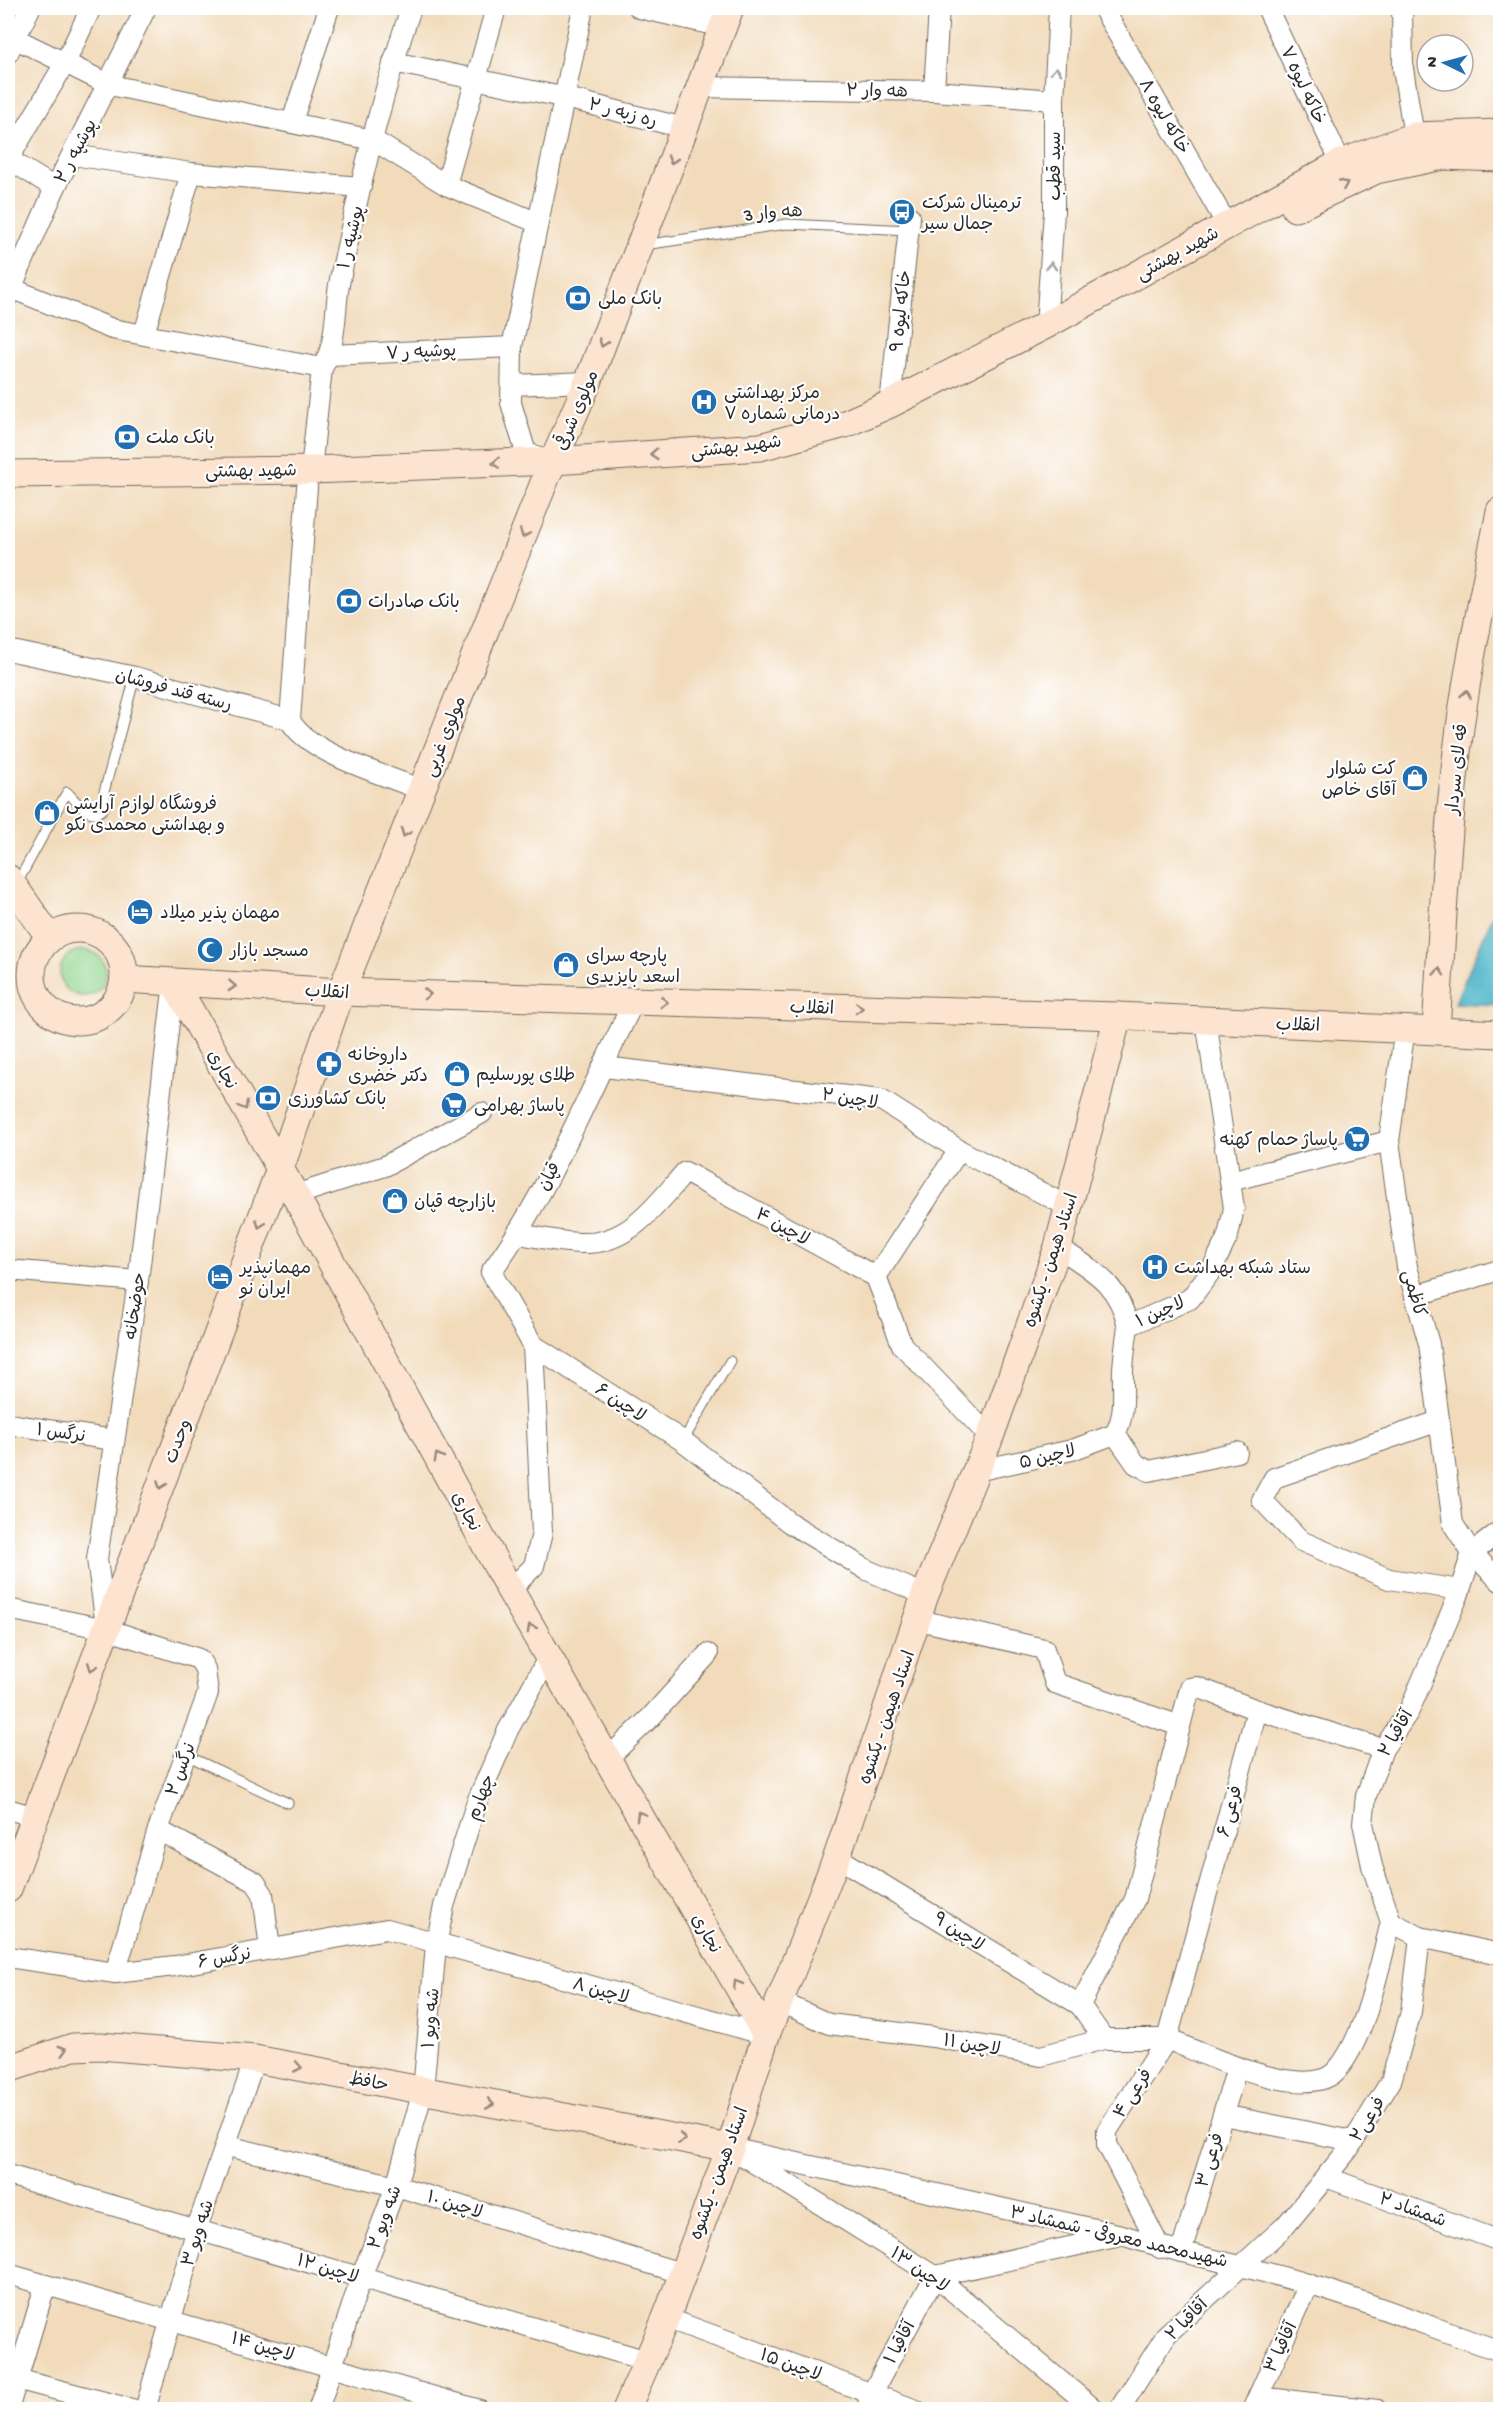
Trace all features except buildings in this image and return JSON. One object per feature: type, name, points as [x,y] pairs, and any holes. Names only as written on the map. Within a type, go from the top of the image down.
[{"type":"main road","name":"مولوی شرقی","points":[[550,470],[588,382],[642,245],[698,87],[727,17]]},
{"type":"main road","name":"شهید بهشتی","points":[[550,470],[760,447],[845,424],[890,404],[1047,325],[1341,163],[1414,136],[1500,133]]},
{"type":"main road","name":"شهید بهشتی","points":[[8,491],[550,470],[720,468],[788,456],[862,435],[1083,324],[1313,198],[1376,170],[1443,156],[1500,158]]},
{"type":"main road","name":"مولوی غربی","points":[[341,992],[550,470]]},
{"type":"main road","name":"شهید بهشتی","points":[[8,474],[309,478]]},
{"type":"main road","name":"قه لای سردار","points":[[1436,1030],[1446,862],[1458,744],[1472,652],[1500,511]]},
{"type":"main road","points":[[11,883],[50,938]]},
{"type":"main road","points":[[78,928],[93,930],[107,938],[117,950],[123,963],[124,979],[121,992],[109,1009],[91,1019],[78,1021],[64,1019],[52,1013],[20,978],[33,963],[39,949],[50,938],[63,930],[78,928]]},
{"type":"main road","name":"انقلاب","points":[[124,979],[341,992],[1118,1016],[1500,1034]]},
{"type":"main road","name":"نجاری","points":[[174,982],[295,1195],[548,1658],[766,2035]]},
{"type":"main road","name":"وحدت","points":[[8,1889],[280,1169],[341,992]]},
{"type":"main road","name":"استاد هیمن - یکشوه","points":[[626,2409],[666,2318],[681,2273],[730,2148],[766,2035],[837,1857],[922,1607],[990,1437],[1058,1247],[1118,1016]]},
{"type":"main road","name":"حافظ","points":[[8,2069],[55,2052],[82,2047],[255,2059],[730,2148]]},
{"type":"street","points":[[30,8],[10,42],[65,63],[110,85],[373,140],[447,185],[536,222]]},
{"type":"street","points":[[55,188],[8,159],[65,63],[91,8]]},
{"type":"street","name":"پوشپه ر ۲","points":[[9,290],[55,188],[110,85],[146,8]]},
{"type":"street","points":[[292,122],[329,8]]},
{"type":"street","name":"۱ پوشپه ر","points":[[290,720],[309,478],[339,281],[393,62],[411,8]]},
{"type":"street","points":[[447,185],[496,8]]},
{"type":"street","name":"مولوی شرقی","points":[[550,470],[526,453],[512,404],[512,347],[562,97],[583,8]]},
{"type":"street","points":[[639,8],[727,17]]},
{"type":"street","points":[[934,91],[939,8]]},
{"type":"street","name":"سید قطب","points":[[1047,325],[1054,212],[1054,100],[1059,8]]},
{"type":"street","name":"خاکه لیوه ۸","points":[[1103,8],[1227,225]]},
{"type":"street","name":"خاکه لیوه ۷","points":[[1267,8],[1341,163]]},
{"type":"street","points":[[1402,8],[1404,69],[1414,136]]},
{"type":"street","name":"ره زبه ر ۲","points":[[393,62],[562,97],[684,128]]},
{"type":"street","name":"هه وار ۲","points":[[698,87],[934,91],[1054,100]]},
{"type":"street","points":[[73,155],[191,173],[361,187]]},
{"type":"street","points":[[144,334],[191,173]]},
{"type":"street","name":"خاکه لیوه ۹","points":[[890,404],[910,224]]},
{"type":"street","name":"پوشپه ر ۷","points":[[9,290],[112,330],[326,362],[512,347]]},
{"type":"street","points":[[512,385],[588,382]]},
{"type":"street","name":"رسته قند فروشان","points":[[8,650],[135,677],[290,720]]},
{"type":"street","points":[[290,720],[296,732],[328,753],[422,790]]},
{"type":"street","name":"حوضخانه","points":[[106,1629],[97,1559],[138,1281],[174,982]]},
{"type":"street","name":"قپان","points":[[533,1344],[491,1272],[518,1234],[604,1067],[634,1001]]},
{"type":"street","name":"لاچین ۱","points":[[1115,1434],[1121,1422],[1125,1404],[1123,1371],[1128,1326],[1190,1299],[1211,1271],[1228,1236],[1234,1208],[1206,1020]]},
{"type":"street","name":"کاظمی","points":[[1405,1028],[1389,1141],[1407,1267],[1429,1344],[1453,1524],[1472,1553],[1500,1581]]},
{"type":"street","name":"لاچین ۲","points":[[604,1067],[881,1100],[959,1150],[1069,1207]]},
{"type":"street","points":[[295,1195],[385,1166],[482,1113]]},
{"type":"street","points":[[1230,1180],[1389,1141]]},
{"type":"street","points":[[959,1150],[876,1277],[902,1346],[990,1437]]},
{"type":"street","name":"لاچین ۴","points":[[518,1234],[587,1243],[618,1237],[654,1208],[685,1172],[876,1277]]},
{"type":"street","points":[[1058,1247],[1114,1289],[1123,1305],[1128,1326]]},
{"type":"street","points":[[8,1270],[138,1281]]},
{"type":"street","points":[[1415,1296],[1499,1270]]},
{"type":"street","points":[[510,1590],[534,1566],[542,1533],[533,1344]]},
{"type":"street","name":"لاچین ۶","points":[[533,1344],[683,1442],[790,1523],[922,1607],[1044,1649],[1055,1683],[1180,1726]]},
{"type":"street","points":[[1439,1421],[1274,1478],[1262,1500],[1301,1541],[1389,1579],[1460,1590]]},
{"type":"street","name":"نرگس ۱","points":[[8,1424],[114,1440]]},
{"type":"street","points":[[1115,1434],[1136,1464],[1149,1471],[1237,1452]]},
{"type":"street","name":"لاچین ۵","points":[[976,1471],[1072,1450],[1115,1434]]},
{"type":"street","points":[[1472,1553],[1500,1531]]},
{"type":"street","name":"آقاقیا ۲","points":[[1391,1922],[1372,1866],[1363,1823],[1366,1796],[1383,1749],[1409,1711],[1460,1590],[1472,1553]]},
{"type":"street","points":[[8,1610],[106,1629]]},
{"type":"street","name":"نرگس ۲","points":[[106,1629],[199,1659],[205,1669],[208,1693],[158,1830],[115,1973]]},
{"type":"street","points":[[607,1759],[650,1718],[708,1654]]},
{"type":"street","name":"چهارم","points":[[436,1945],[444,1905],[476,1804],[508,1730],[548,1658]]},
{"type":"street","points":[[1104,2039],[1080,2004],[1135,1899],[1190,1688],[1197,1687],[1257,1710],[1383,1749]]},
{"type":"street","name":"فرعی ۶","points":[[1167,2040],[1257,1710]]},
{"type":"street","points":[[8,1809],[35,1817]]},
{"type":"street","points":[[158,1830],[255,1882],[263,1894],[270,1949]]},
{"type":"street","name":"لاچین ۹","points":[[837,1857],[1080,2004]]},
{"type":"street","points":[[1167,2040],[1237,2068],[1304,2084],[1335,2073],[1358,2035],[1391,1922],[1420,1936],[1500,1954]]},
{"type":"street","name":"نرگس ۶","points":[[8,1958],[115,1973],[175,1966],[387,1929],[400,1930],[436,1945]]},
{"type":"street","name":"فرعی۲","points":[[1242,2265],[1286,2225],[1326,2177],[1353,2141],[1391,2081],[1411,2012],[1420,1936]]},
{"type":"street","name":"لاچین ۸","points":[[436,1945],[766,2035]]},
{"type":"street","name":"شه وبو ۱","points":[[423,2091],[436,1945]]},
{"type":"street","name":"لاچین ۱۱","points":[[781,2002],[828,2024],[933,2037],[1041,2056],[1104,2039],[1167,2040]]},
{"type":"street","name":"فرعی ۴","points":[[1160,2247],[1107,2144],[1107,2131],[1167,2040]]},
{"type":"street","name":"شه وبو ۳","points":[[145,2409],[197,2228],[255,2059]]},
{"type":"street","name":"فرعی ۳","points":[[1181,2252],[1237,2068]]},
{"type":"street","name":"شه وبو ۲","points":[[318,2409],[361,2278],[396,2186],[423,2091]]},
{"type":"street","points":[[1223,2115],[1353,2141]]},
{"type":"street","name":"لاچین ۱۰","points":[[227,2146],[396,2186],[681,2273]]},
{"type":"street","name":"شهیدمحمد معروفی - شمشاد ۳","points":[[730,2148],[1122,2235],[1160,2247],[1242,2265],[1309,2284],[1500,2351]]},
{"type":"street","name":"لاچین ۱۳","points":[[730,2148],[935,2276],[1095,2409]]},
{"type":"street","name":"لاچین ۱۲","points":[[8,2175],[197,2228],[648,2361]]},
{"type":"street","name":"شمشاد ۲","points":[[1326,2177],[1500,2241]]},
{"type":"street","points":[[935,2276],[1122,2235]]},
{"type":"street","name":"آقاقیا ۲","points":[[1119,2409],[1167,2334],[1242,2265]]},
{"type":"street","name":"لاچین ۱۴","points":[[8,2274],[480,2409]]},
{"type":"street","name":"آقاقیا ۱","points":[[869,2401],[935,2276]]},
{"type":"street","name":"آقاقیا ۳","points":[[1255,2403],[1309,2284]]},
{"type":"street","points":[[8,2409],[45,2286]]},
{"type":"street","name":"لاچین ۱۵","points":[[666,2318],[869,2401],[916,2409]]},
{"type":"street","points":[[16,2379],[135,2409]]},
{"type":"street","points":[[1255,2403],[1378,2409]]},
{"type":"lane","name":"هه وار 3","points":[[642,245],[787,224],[910,224]]},
{"type":"lane","points":[[11,883],[67,792],[85,810],[92,813],[100,812],[105,807],[104,792],[135,677]]},
{"type":"lane","points":[[683,1442],[730,1360]]},
{"type":"lane","points":[[186,1755],[288,1803]]},
{"type":"green space","points":[[83,950],[99,957],[106,973],[99,989],[83,996],[67,989],[60,973],[67,957]]},
{"type":"water","points":[[1500,899],[1500,1005],[1455,1003]]},
{"type":"place","name":"ترمینال شرکت جمال سیر","points":[[902,212]]},
{"type":"place","name":"بانک ملی","points":[[578,298]]},
{"type":"place","name":"مرکز بهداشتی درمانی شماره ۷","points":[[704,402]]},
{"type":"place","name":"بانک ملت","points":[[127,437]]},
{"type":"place","name":"بانک صادرات","points":[[349,601]]},
{"type":"place","name":"کت شلوار آقای خاص","points":[[1415,778]]},
{"type":"place","name":"فروشگاه لوازم آرایشی و بهداشتی محمدی نکو","points":[[47,813]]},
{"type":"place","name":"مهمان پذیر میلاد","points":[[140,912]]},
{"type":"place","name":"مسجد بازار","points":[[210,950]]},
{"type":"place","name":"پارچه سرای اسعد بایزیدی","points":[[566,965]]},
{"type":"place","name":"داروخانه دکتر خضری","points":[[329,1064]]},
{"type":"place","name":"طلای پورسلیم","points":[[457,1074]]},
{"type":"place","name":"بانک کشاورزی","points":[[268,1098]]},
{"type":"place","name":"پاساژ بهرامی","points":[[454,1105]]},
{"type":"place","name":"پاساژ حمام کهنه","points":[[1357,1139]]},
{"type":"place","name":"بازارچه قپان","points":[[395,1201]]},
{"type":"place","name":"ستاد شبکه بهداشت","points":[[1155,1267]]},
{"type":"place","name":"مهمانپذیر ایران نو","points":[[220,1277]]}]
